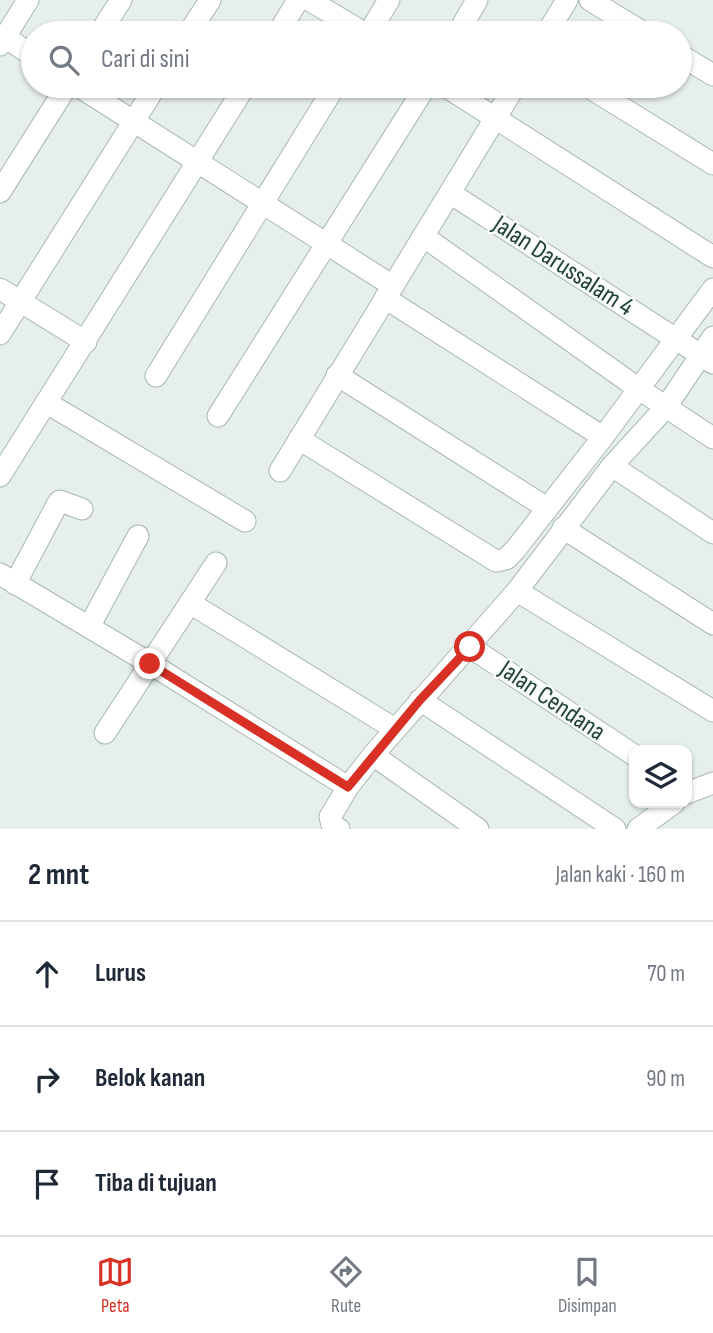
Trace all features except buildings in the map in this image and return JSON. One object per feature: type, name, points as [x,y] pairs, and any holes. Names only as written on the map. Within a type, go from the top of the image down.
[{"type":"street","points":[[21,50],[2,41],[28,0]]},
{"type":"street","points":[[108,21],[121,0]]},
{"type":"street","points":[[197,21],[210,0]]},
{"type":"street","points":[[285,21],[298,0]]},
{"type":"street","points":[[309,0],[345,21]]},
{"type":"street","points":[[374,21],[389,0]]},
{"type":"street","points":[[465,21],[477,0]]},
{"type":"street","points":[[554,21],[567,0]]},
{"type":"street","points":[[590,0],[624,21]]},
{"type":"street","points":[[692,62],[713,75]]},
{"type":"street","points":[[0,192],[59,98]]},
{"type":"street","points":[[97,98],[326,244],[389,292],[603,437]]},
{"type":"street","points":[[0,334],[148,98]]},
{"type":"street","points":[[0,476],[238,98]]},
{"type":"street","points":[[156,376],[327,98]]},
{"type":"street","points":[[218,416],[418,98]]},
{"type":"street","points":[[464,98],[713,257]]},
{"type":"street","points":[[280,471],[508,98]]},
{"type":"street","points":[[606,98],[713,164]]},
{"type":"street","name":"Jalan Darussalam 4","points":[[450,192],[706,359]]},
{"type":"street","points":[[423,236],[713,438]]},
{"type":"street","points":[[0,289],[86,342]]},
{"type":"street","points":[[299,439],[496,561],[506,559],[603,437],[713,289]]},
{"type":"street","points":[[339,829],[332,825],[330,817],[348,787],[420,700],[470,647],[517,591],[612,466],[706,359],[713,337]]},
{"type":"street","points":[[337,375],[547,508]]},
{"type":"street","points":[[47,403],[245,521]]},
{"type":"street","points":[[612,466],[713,533]]},
{"type":"street","points":[[82,509],[60,501],[7,579],[348,787]]},
{"type":"street","points":[[563,528],[713,624]]},
{"type":"street","points":[[89,627],[138,536]]},
{"type":"street","points":[[105,733],[216,563]]},
{"type":"street","points":[[517,591],[713,712]]},
{"type":"street","points":[[190,603],[395,729]]},
{"type":"street","name":"Jalan Cendana","points":[[470,647],[629,752]]},
{"type":"street","points":[[420,700],[615,829]]},
{"type":"street","points":[[373,755],[478,829]]},
{"type":"street","points":[[692,792],[713,783]]},
{"type":"street","points":[[638,829],[666,808]]},
{"type":"route","points":[[150,664],[348,787],[420,700],[470,647]]}]
